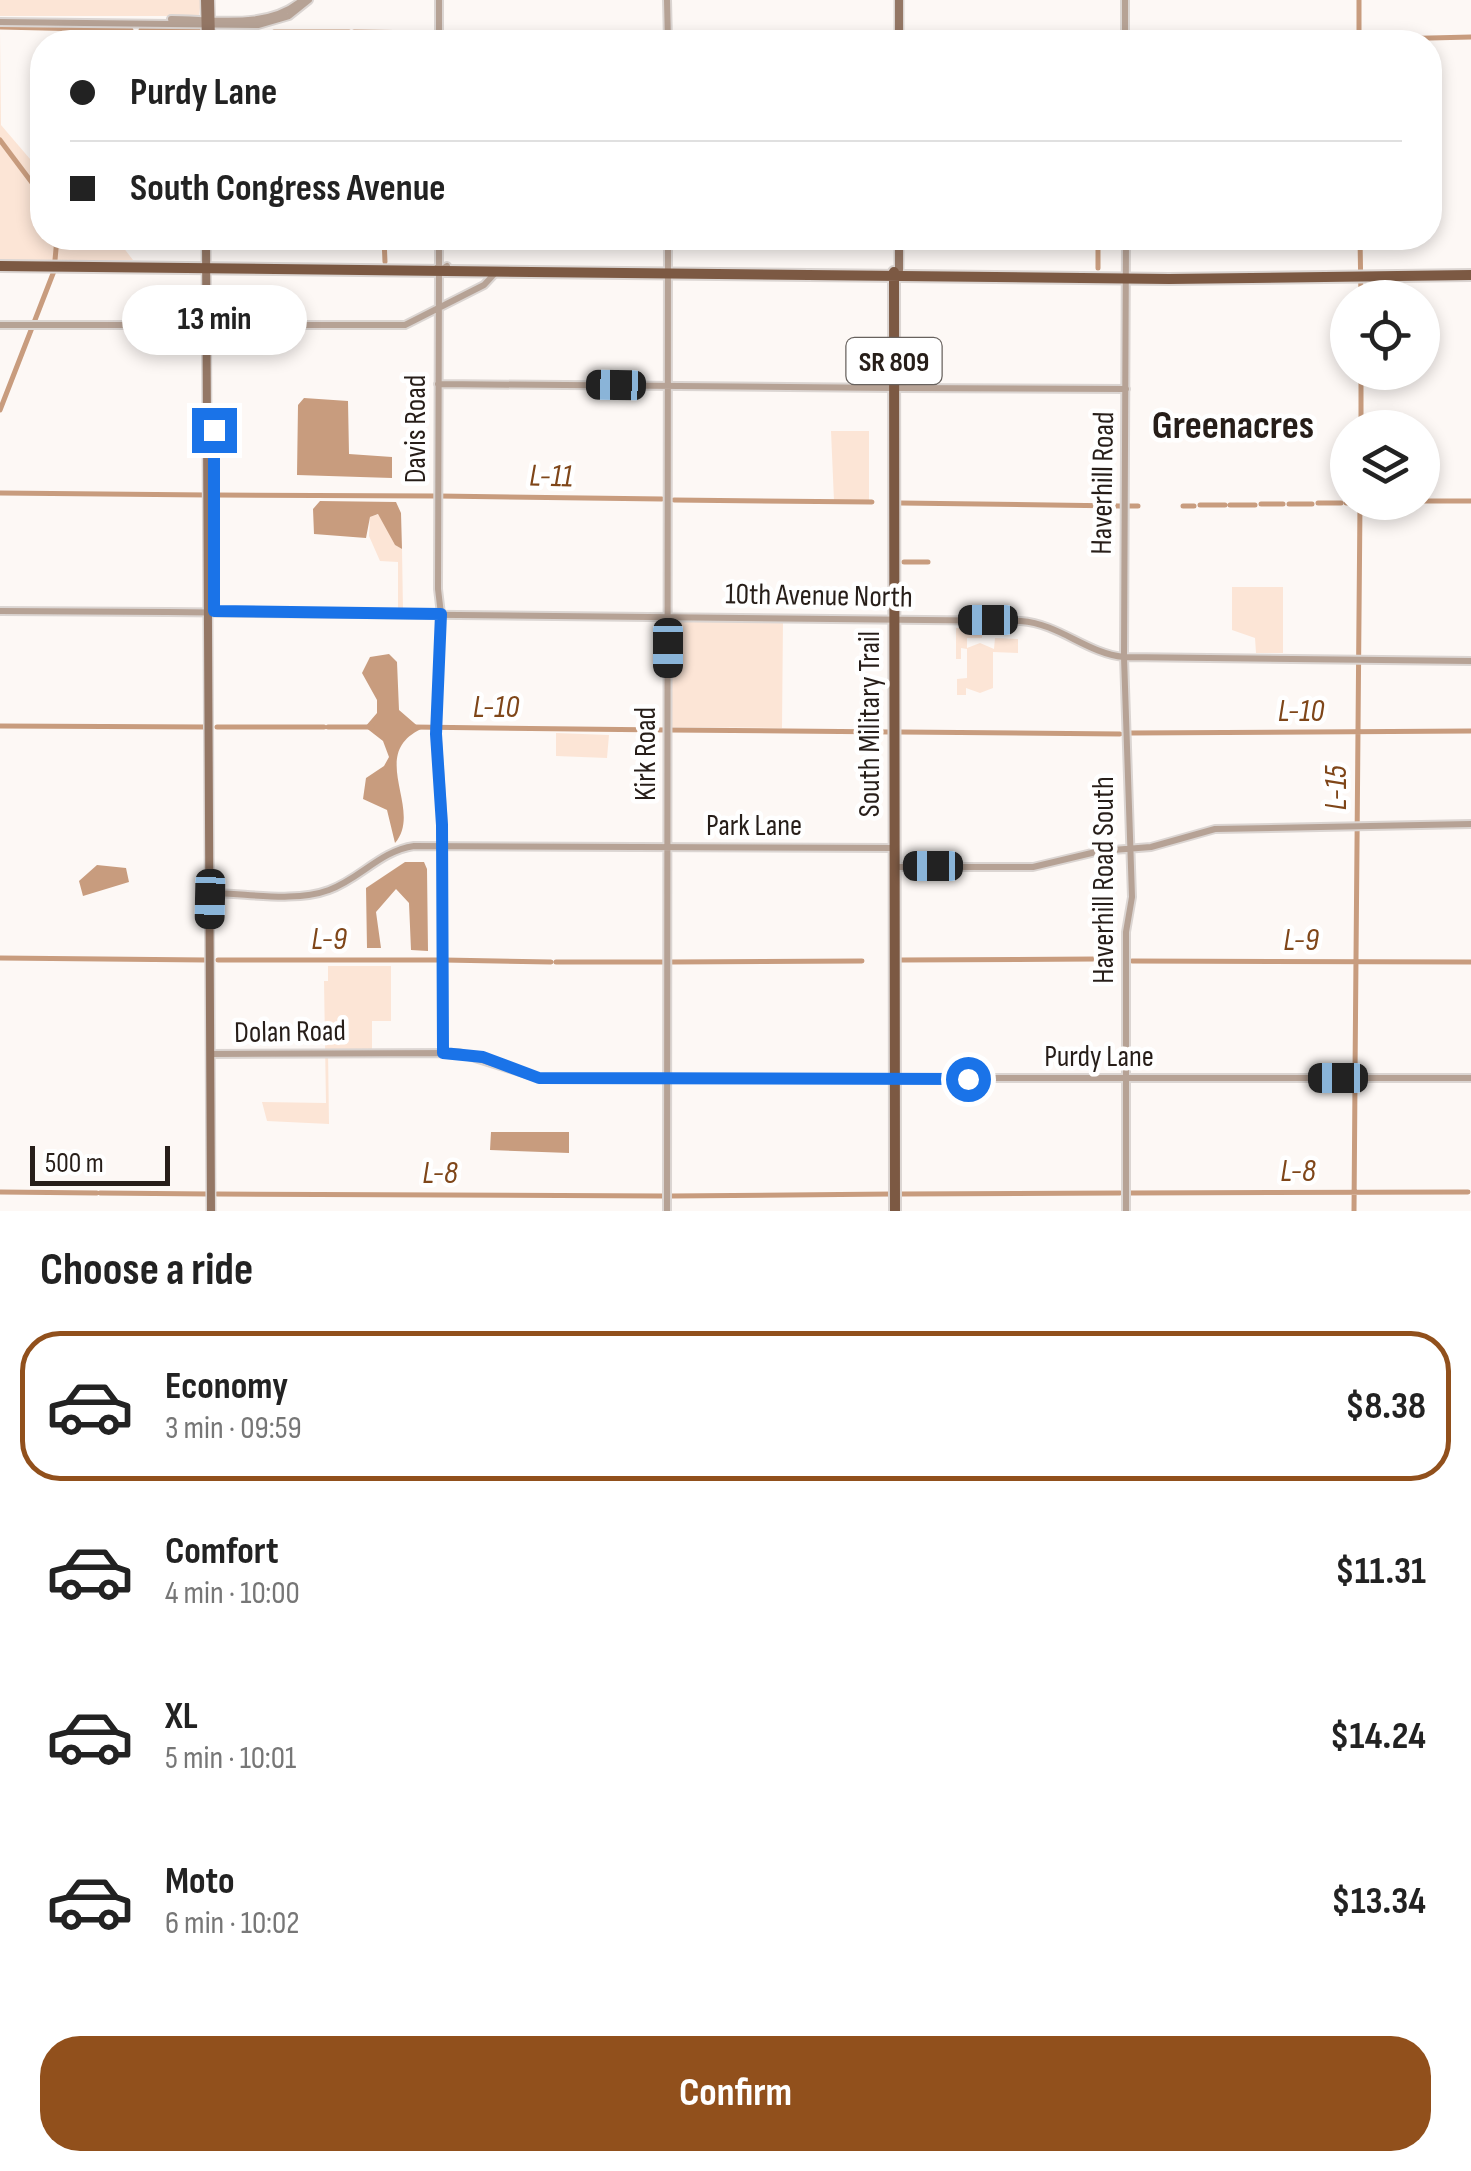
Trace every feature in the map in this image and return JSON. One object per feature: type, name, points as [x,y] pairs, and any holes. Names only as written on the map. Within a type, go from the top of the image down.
[{"type":"main road","points":[[208,0],[208,30]]},
{"type":"main road","points":[[896,0],[896,30]]},
{"type":"main road","points":[[209,250],[212,1211]]},
{"type":"main road","name":"South Military Trail","points":[[896,250],[896,1208]]},
{"type":"main road","points":[[20,266],[36,263]]},
{"type":"main road","points":[[0,264],[56,265]]},
{"type":"main road","points":[[0,264],[322,265],[496,271],[511,266],[800,272]]},
{"type":"main road","points":[[307,270],[322,265]]},
{"type":"main road","points":[[210,266],[255,270],[274,266],[307,270],[482,271],[538,271],[569,266],[1276,278],[1471,273]]},
{"type":"main road","points":[[823,272],[896,272]]},
{"type":"main road","name":"South Military Trail","points":[[896,272],[896,360]]},
{"type":"main road","points":[[1174,276],[1300,272],[1363,275]]},
{"type":"main road","points":[[1276,278],[1300,272]]},
{"type":"main road","points":[[1320,277],[1344,272]]},
{"type":"main road","points":[[1393,274],[1471,273]]},
{"type":"main road","name":"South Military Trail","points":[[896,388],[896,867]]},
{"type":"main road","points":[[211,613],[212,391]]},
{"type":"main road","points":[[212,711],[212,894]]},
{"type":"main road","points":[[894,719],[898,744]]},
{"type":"main road","points":[[209,830],[214,842]]},
{"type":"main road","points":[[211,989],[212,1054]]},
{"type":"main road","name":"South Military Trail","points":[[895,1022],[896,1208]]},
{"type":"street","points":[[0,20],[208,22],[270,18],[306,0]]},
{"type":"street","points":[[439,0],[439,30]]},
{"type":"street","points":[[668,0],[668,30]]},
{"type":"street","points":[[1125,0],[1126,30]]},
{"type":"street","name":"Davis Road","points":[[439,250],[440,648],[436,728],[443,846],[443,1053]]},
{"type":"street","name":"Kirk Road","points":[[667,1211],[668,250]]},
{"type":"street","name":"Haverhill Road","points":[[1126,250],[1126,730]]},
{"type":"street","points":[[0,325],[405,326],[438,310],[496,271]]},
{"type":"street","points":[[438,384],[1126,389]]},
{"type":"street","name":"10th Avenue North","points":[[0,611],[668,615],[1032,622],[1060,630],[1093,651],[1124,658],[1471,661]]},
{"type":"street","name":"Haverhill Road South","points":[[1126,730],[1126,798],[1132,848],[1132,901],[1126,932],[1126,1211]]},
{"type":"street","points":[[896,867],[1042,866],[1100,850],[1132,848],[1215,829],[1471,824]]},
{"type":"street","name":"Park Lane","points":[[212,894],[320,893],[400,848],[894,848]]},
{"type":"street","name":"Dolan Road","points":[[212,1054],[443,1053]]},
{"type":"street","name":"Purdy Lane","points":[[443,1053],[483,1057],[535,1078],[1471,1078]]},
{"type":"shaded area","points":[[0,0],[201,0],[199,16],[0,16]]},
{"type":"shaded area","points":[[0,31],[1,125],[30,159],[30,250],[125,250],[133,260],[0,260]]},
{"type":"shaded area","points":[[304,398],[348,401],[349,454],[392,457],[392,478],[297,475],[298,405]]},
{"type":"shaded area","points":[[831,431],[869,431],[869,500],[834,501]]},
{"type":"shaded area","points":[[320,501],[396,502],[401,513],[402,549],[395,545],[378,514],[370,517],[366,538],[314,534],[313,509]]},
{"type":"shaded area","points":[[379,514],[395,545],[402,549],[403,611],[398,611],[398,562],[380,561],[369,536],[370,517]]},
{"type":"shaded area","points":[[1232,587],[1283,587],[1283,653],[1256,653],[1255,638],[1232,630]]},
{"type":"shaded area","points":[[783,619],[782,728],[671,727],[673,620]]},
{"type":"shaded area","points":[[956,628],[982,628],[982,638],[967,638],[967,648],[980,643],[994,649],[995,638],[1018,639],[1018,653],[993,652],[993,688],[980,693],[966,688],[966,695],[957,695],[957,679],[967,678],[967,649],[961,648],[961,659],[956,659]]},
{"type":"shaded area","points":[[389,654],[397,662],[399,710],[421,729],[406,740],[398,753],[404,814],[395,843],[387,810],[363,799],[366,778],[384,766],[389,757],[383,741],[365,727],[377,713],[377,700],[362,673],[370,657]]},
{"type":"shaded area","points":[[556,733],[609,735],[607,758],[556,756]]},
{"type":"shaded area","points":[[405,862],[424,862],[427,869],[428,951],[411,950],[409,903],[396,889],[376,912],[381,948],[367,948],[366,888]]},
{"type":"shaded area","points":[[97,865],[126,868],[129,882],[83,896],[79,881]]},
{"type":"shaded area","points":[[328,966],[391,966],[391,1021],[372,1021],[372,1050],[328,1050],[329,1124],[267,1121],[262,1102],[326,1103],[324,981],[328,981]]},
{"type":"shaded area","points":[[491,1132],[569,1132],[569,1153],[490,1150]]},
{"type":"waterway","name":"L-15","points":[[1359,0],[1359,30]]},
{"type":"waterway","points":[[0,27],[131,30]]},
{"type":"waterway","points":[[1442,38],[1471,37]]},
{"type":"waterway","points":[[0,140],[30,180]]},
{"type":"waterway","points":[[0,410],[54,271],[56,250]]},
{"type":"waterway","points":[[384,250],[385,262]]},
{"type":"waterway","points":[[1098,250],[1098,268]]},
{"type":"waterway","name":"L-15","points":[[1360,250],[1361,280]]},
{"type":"waterway","name":"L-15","points":[[1361,390],[1361,410]]},
{"type":"waterway","name":"L-11","points":[[0,493],[207,495]]},
{"type":"waterway","name":"L-11","points":[[216,495],[435,496]]},
{"type":"waterway","name":"L-11","points":[[439,496],[662,499]]},
{"type":"waterway","name":"L-11","points":[[674,500],[872,502]]},
{"type":"waterway","name":"L-11","points":[[1440,501],[1471,501]]},
{"type":"waterway","name":"L-11","points":[[901,503],[1120,506]]},
{"type":"waterway","name":"L-11","points":[[1318,503],[1330,503]]},
{"type":"waterway","name":"L-11","points":[[1261,504],[1283,504]]},
{"type":"waterway","name":"L-11","points":[[1289,504],[1312,504]]},
{"type":"waterway","name":"L-11","points":[[1200,505],[1225,505]]},
{"type":"waterway","name":"L-11","points":[[1230,505],[1255,505]]},
{"type":"waterway","name":"L-11","points":[[1129,506],[1138,506]]},
{"type":"waterway","name":"L-11","points":[[1183,506],[1194,506]]},
{"type":"waterway","name":"L-15","points":[[1355,1074],[1360,520]]},
{"type":"waterway","points":[[904,562],[928,562]]},
{"type":"waterway","name":"L-10","points":[[0,726],[206,727]]},
{"type":"waterway","name":"L-10","points":[[217,727],[324,727]]},
{"type":"waterway","name":"L-10","points":[[328,727],[372,727]]},
{"type":"waterway","name":"L-10","points":[[413,727],[665,730]]},
{"type":"waterway","name":"L-10","points":[[670,730],[892,732]]},
{"type":"waterway","name":"L-10","points":[[1131,733],[1471,731]]},
{"type":"waterway","name":"L-10","points":[[901,732],[1120,734]]},
{"type":"waterway","name":"L-9","points":[[0,958],[205,960]]},
{"type":"waterway","name":"L-9","points":[[901,960],[1096,959]]},
{"type":"waterway","name":"L-9","points":[[218,960],[441,960]]},
{"type":"waterway","name":"L-9","points":[[444,960],[551,962]]},
{"type":"waterway","name":"L-9","points":[[672,962],[862,961]]},
{"type":"waterway","name":"L-9","points":[[1132,961],[1471,962]]},
{"type":"waterway","name":"L-9","points":[[556,962],[663,962]]},
{"type":"waterway","name":"L-15","points":[[1354,1211],[1355,1082]]},
{"type":"waterway","name":"L-8","points":[[0,1192],[97,1193]]},
{"type":"waterway","name":"L-8","points":[[1129,1193],[1468,1192]]},
{"type":"waterway","name":"L-8","points":[[100,1193],[208,1194]]},
{"type":"waterway","name":"L-8","points":[[901,1194],[1120,1193]]},
{"type":"waterway","name":"L-8","points":[[217,1194],[663,1196]]},
{"type":"waterway","name":"L-8","points":[[671,1196],[892,1194]]},
{"type":"district","name":"Greenacres","points":[[1233,424]]},
{"type":"route","points":[[214,430],[214,611],[441,614],[436,734],[442,825],[443,1053],[483,1057],[522,1075],[539,1078],[968,1079]]}]
